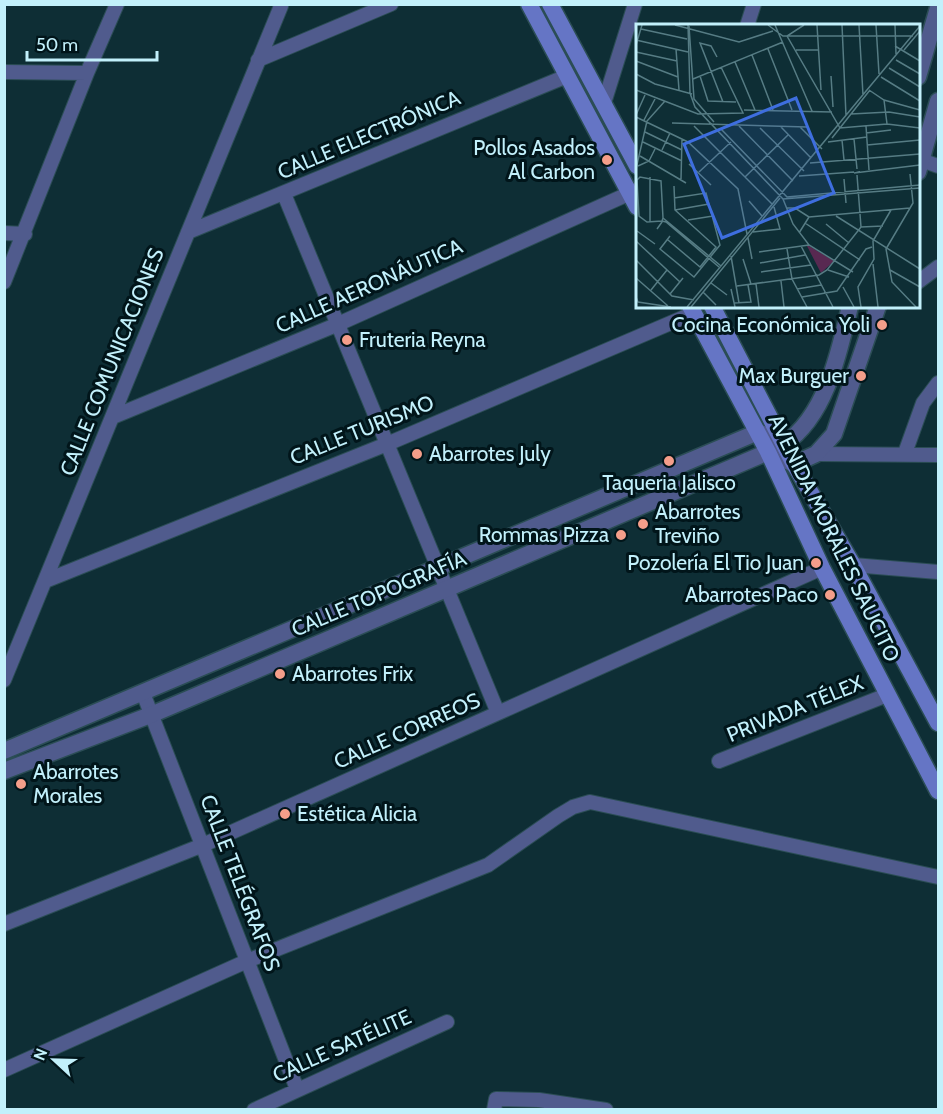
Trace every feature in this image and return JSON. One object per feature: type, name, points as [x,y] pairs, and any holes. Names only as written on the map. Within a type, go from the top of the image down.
[{"type":"main road","points":[[529,4],[635,197]]},
{"type":"main road","points":[[550,4],[636,164]]},
{"type":"main road","name":"AVENIDA MORALES SAUCITO","points":[[713,308],[794,464],[853,565],[939,723]]},
{"type":"main road","name":"AVENIDA MORALES SAUCITO","points":[[692,309],[758,432],[822,568],[886,695],[939,791]]},
{"type":"street","points":[[4,282],[25,234],[87,73],[117,4]]},
{"type":"street","points":[[258,60],[391,4]]},
{"type":"street","points":[[604,102],[635,4]]},
{"type":"street","points":[[748,24],[754,4]]},
{"type":"street","name":"CALLE COMUNICACIONES","points":[[4,680],[115,416],[281,6]]},
{"type":"street","points":[[919,75],[933,43],[939,8]]},
{"type":"street","points":[[4,72],[87,73]]},
{"type":"street","name":"CALLE ELECTRÓNICA","points":[[188,232],[567,76]]},
{"type":"street","points":[[939,101],[919,166],[939,166]]},
{"type":"street","points":[[284,194],[336,325],[498,713]]},
{"type":"street","name":"CALLE AERONÁUTICA","points":[[115,416],[336,325],[635,197]]},
{"type":"street","points":[[4,233],[25,234]]},
{"type":"street","points":[[919,281],[939,267]]},
{"type":"street","points":[[758,432],[784,444],[799,434],[812,419],[843,338],[850,308]]},
{"type":"street","points":[[768,452],[794,464],[816,454],[834,434],[879,308]]},
{"type":"street","name":"CALLE TURISMO","points":[[45,581],[387,444],[692,309]]},
{"type":"street","points":[[905,453],[923,404],[939,383]]},
{"type":"street","name":"CALLE TOPOGRAFÍA","points":[[4,751],[758,432]]},
{"type":"street","name":"CALLE TOPOGRAFÍA","points":[[4,771],[153,714],[768,452]]},
{"type":"street","points":[[816,454],[939,455]]},
{"type":"street","points":[[853,565],[939,572]]},
{"type":"street","name":"CALLE CORREOS","points":[[4,924],[203,846],[822,568]]},
{"type":"street","name":"CALLE TELÉGRAFOS","points":[[143,693],[297,1089]]},
{"type":"street","name":"PRIVADA TÉLEX","points":[[719,761],[886,695]]},
{"type":"street","points":[[4,1070],[247,961],[488,865],[558,816],[573,807],[590,802],[939,877]]},
{"type":"street","name":"CALLE SATÉLITE","points":[[254,1110],[447,1022]]},
{"type":"street","points":[[494,1110],[496,1099],[539,1100],[605,1110]]},
{"type":"place","name":"Pollos Asados Al Carbon","points":[[607,160]]},
{"type":"place","name":"Cocina Económica Yoli","points":[[882,325]]},
{"type":"place","name":"Fruteria Reyna","points":[[347,340]]},
{"type":"place","name":"Max Burguer","points":[[861,376]]},
{"type":"place","name":"Abarrotes July","points":[[417,454]]},
{"type":"place","name":"Taqueria Jalisco","points":[[669,461]]},
{"type":"place","name":"Abarrotes Treviño","points":[[643,524]]},
{"type":"place","name":"Rommas Pizza","points":[[621,535]]},
{"type":"place","name":"Pozolería El Tio Juan","points":[[816,563]]},
{"type":"place","name":"Abarrotes Paco","points":[[830,595]]},
{"type":"place","name":"Abarrotes Frix","points":[[280,674]]},
{"type":"place","name":"Abarrotes Morales","points":[[21,784]]},
{"type":"place","name":"Estética Alicia","points":[[285,814]]}]
